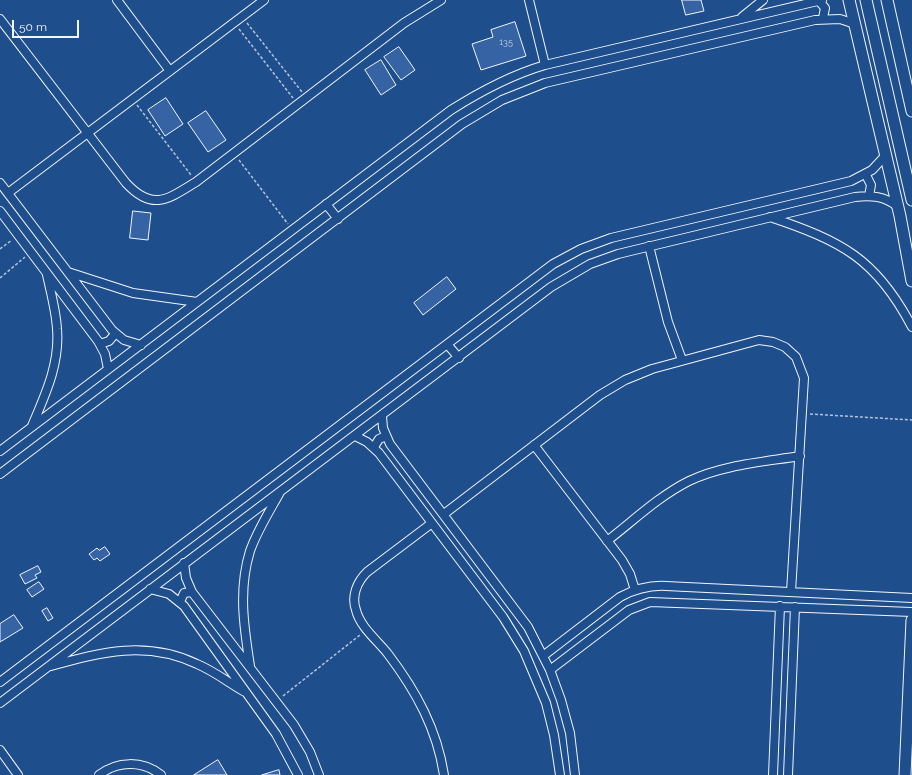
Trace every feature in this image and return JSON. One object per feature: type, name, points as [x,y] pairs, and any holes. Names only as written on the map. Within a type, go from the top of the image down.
[{"type":"street","points":[[117,0],[170,71]]},
{"type":"street","points":[[8,194],[242,16],[253,3],[264,0]]},
{"type":"street","points":[[0,19],[126,184],[133,191],[146,199],[165,200],[196,182],[404,23],[440,0]]},
{"type":"street","points":[[529,0],[545,65]]},
{"type":"street","points":[[740,19],[762,0]]},
{"type":"street","points":[[0,451],[326,204],[468,99],[502,81],[545,65],[821,0],[825,8],[823,18]]},
{"type":"street","points":[[849,0],[898,207],[912,281]]},
{"type":"street","points":[[866,0],[912,200]]},
{"type":"street","points":[[887,0],[912,111]]},
{"type":"street","points":[[0,474],[462,124],[488,107],[516,93],[560,80],[823,18],[840,19],[855,24]]},
{"type":"street","points":[[0,682],[539,273],[566,256],[596,243],[634,232],[851,181],[866,174],[877,166],[886,155]]},
{"type":"street","points":[[866,174],[870,185],[869,196]]},
{"type":"street","points":[[0,183],[115,334],[129,342],[141,345]]},
{"type":"street","points":[[0,702],[382,416],[563,278],[604,258],[855,197],[869,196],[887,199],[898,207]]},
{"type":"street","points":[[326,204],[338,219]]},
{"type":"street","points":[[0,212],[100,344],[105,354],[108,369]]},
{"type":"street","points":[[769,217],[818,234],[857,256],[880,276],[899,303],[912,327]]},
{"type":"street","points":[[649,246],[668,322],[682,360]]},
{"type":"street","points":[[32,426],[51,379],[56,355],[56,318],[46,272]]},
{"type":"street","points":[[67,272],[133,293],[197,302]]},
{"type":"street","points":[[100,344],[109,341],[115,334]]},
{"type":"street","points":[[444,514],[612,387],[638,374],[682,360],[752,341],[766,340],[785,347],[796,358],[802,371],[804,386],[791,592]]},
{"type":"street","points":[[447,344],[459,358]]},
{"type":"street","points":[[382,416],[386,436],[516,610],[543,656],[550,670],[566,716],[575,775]]},
{"type":"street","points":[[355,436],[374,447],[514,633],[533,669],[551,720],[560,775]]},
{"type":"street","points":[[374,447],[380,438],[386,436]]},
{"type":"street","points":[[534,445],[626,567],[635,590]]},
{"type":"street","points":[[607,541],[670,492],[690,481],[722,470],[800,456]]},
{"type":"street","points":[[250,667],[243,617],[244,578],[251,550],[280,492]]},
{"type":"street","points":[[432,523],[367,572],[359,581],[355,593],[354,605],[358,617],[399,668],[419,699],[433,730],[444,775]]},
{"type":"street","points":[[184,563],[186,578],[192,592],[277,701],[303,739],[319,775]]},
{"type":"street","points":[[543,656],[620,598],[635,590],[657,586],[912,598]]},
{"type":"street","points":[[150,589],[163,591],[180,602],[276,734],[298,775]]},
{"type":"street","points":[[733,605],[734,589]]},
{"type":"street","points":[[180,602],[184,593],[192,592]]},
{"type":"street","points":[[550,670],[629,610],[643,604],[658,601],[912,612]]},
{"type":"street","points":[[773,775],[780,606]]},
{"type":"street","points":[[788,775],[795,607]]},
{"type":"street","points":[[905,775],[912,620]]},
{"type":"street","points":[[46,668],[108,651],[130,649],[153,651],[177,656],[199,664],[248,694]]},
{"type":"street","points":[[551,720],[566,716]]},
{"type":"street","points":[[0,750],[18,775]]},
{"type":"street","points":[[99,775],[116,766],[131,763],[146,766],[161,775]]},
{"type":"path","points":[[242,16],[306,98]]},
{"type":"path","points":[[234,22],[298,104]]},
{"type":"path","points":[[132,99],[196,182]]},
{"type":"path","points":[[234,153],[292,230]]},
{"type":"path","points":[[0,249],[18,235]]},
{"type":"path","points":[[0,278],[30,252]]},
{"type":"path","points":[[802,414],[912,420]]},
{"type":"path","points":[[277,701],[368,629]]},
{"type":"building","points":[[682,0],[701,0],[704,11],[686,15]]},
{"type":"building","points":[[515,22],[526,56],[481,70],[472,44],[493,37],[491,30]]},
{"type":"building","points":[[399,47],[415,70],[401,80],[384,57]]},
{"type":"building","points":[[381,60],[396,85],[381,95],[365,70]]},
{"type":"building","points":[[166,98],[183,124],[165,136],[148,110]]},
{"type":"building","points":[[206,111],[226,140],[208,152],[188,123]]},
{"type":"building","points":[[133,211],[151,213],[148,240],[130,238]]},
{"type":"building","points":[[447,277],[456,289],[423,315],[414,303]]},
{"type":"building","points":[[105,547],[110,554],[100,561],[97,558],[94,560],[89,554],[97,548],[99,550]]},
{"type":"building","points":[[38,566],[41,572],[35,575],[37,578],[25,584],[20,575]]},
{"type":"building","points":[[39,582],[44,589],[32,597],[27,590]]},
{"type":"building","points":[[47,608],[53,618],[48,621],[42,611]]},
{"type":"building","points":[[14,615],[23,628],[0,642],[0,624]]},
{"type":"building","points":[[218,760],[227,775],[194,775]]},
{"type":"building","points":[[279,770],[280,775],[262,775]]}]
